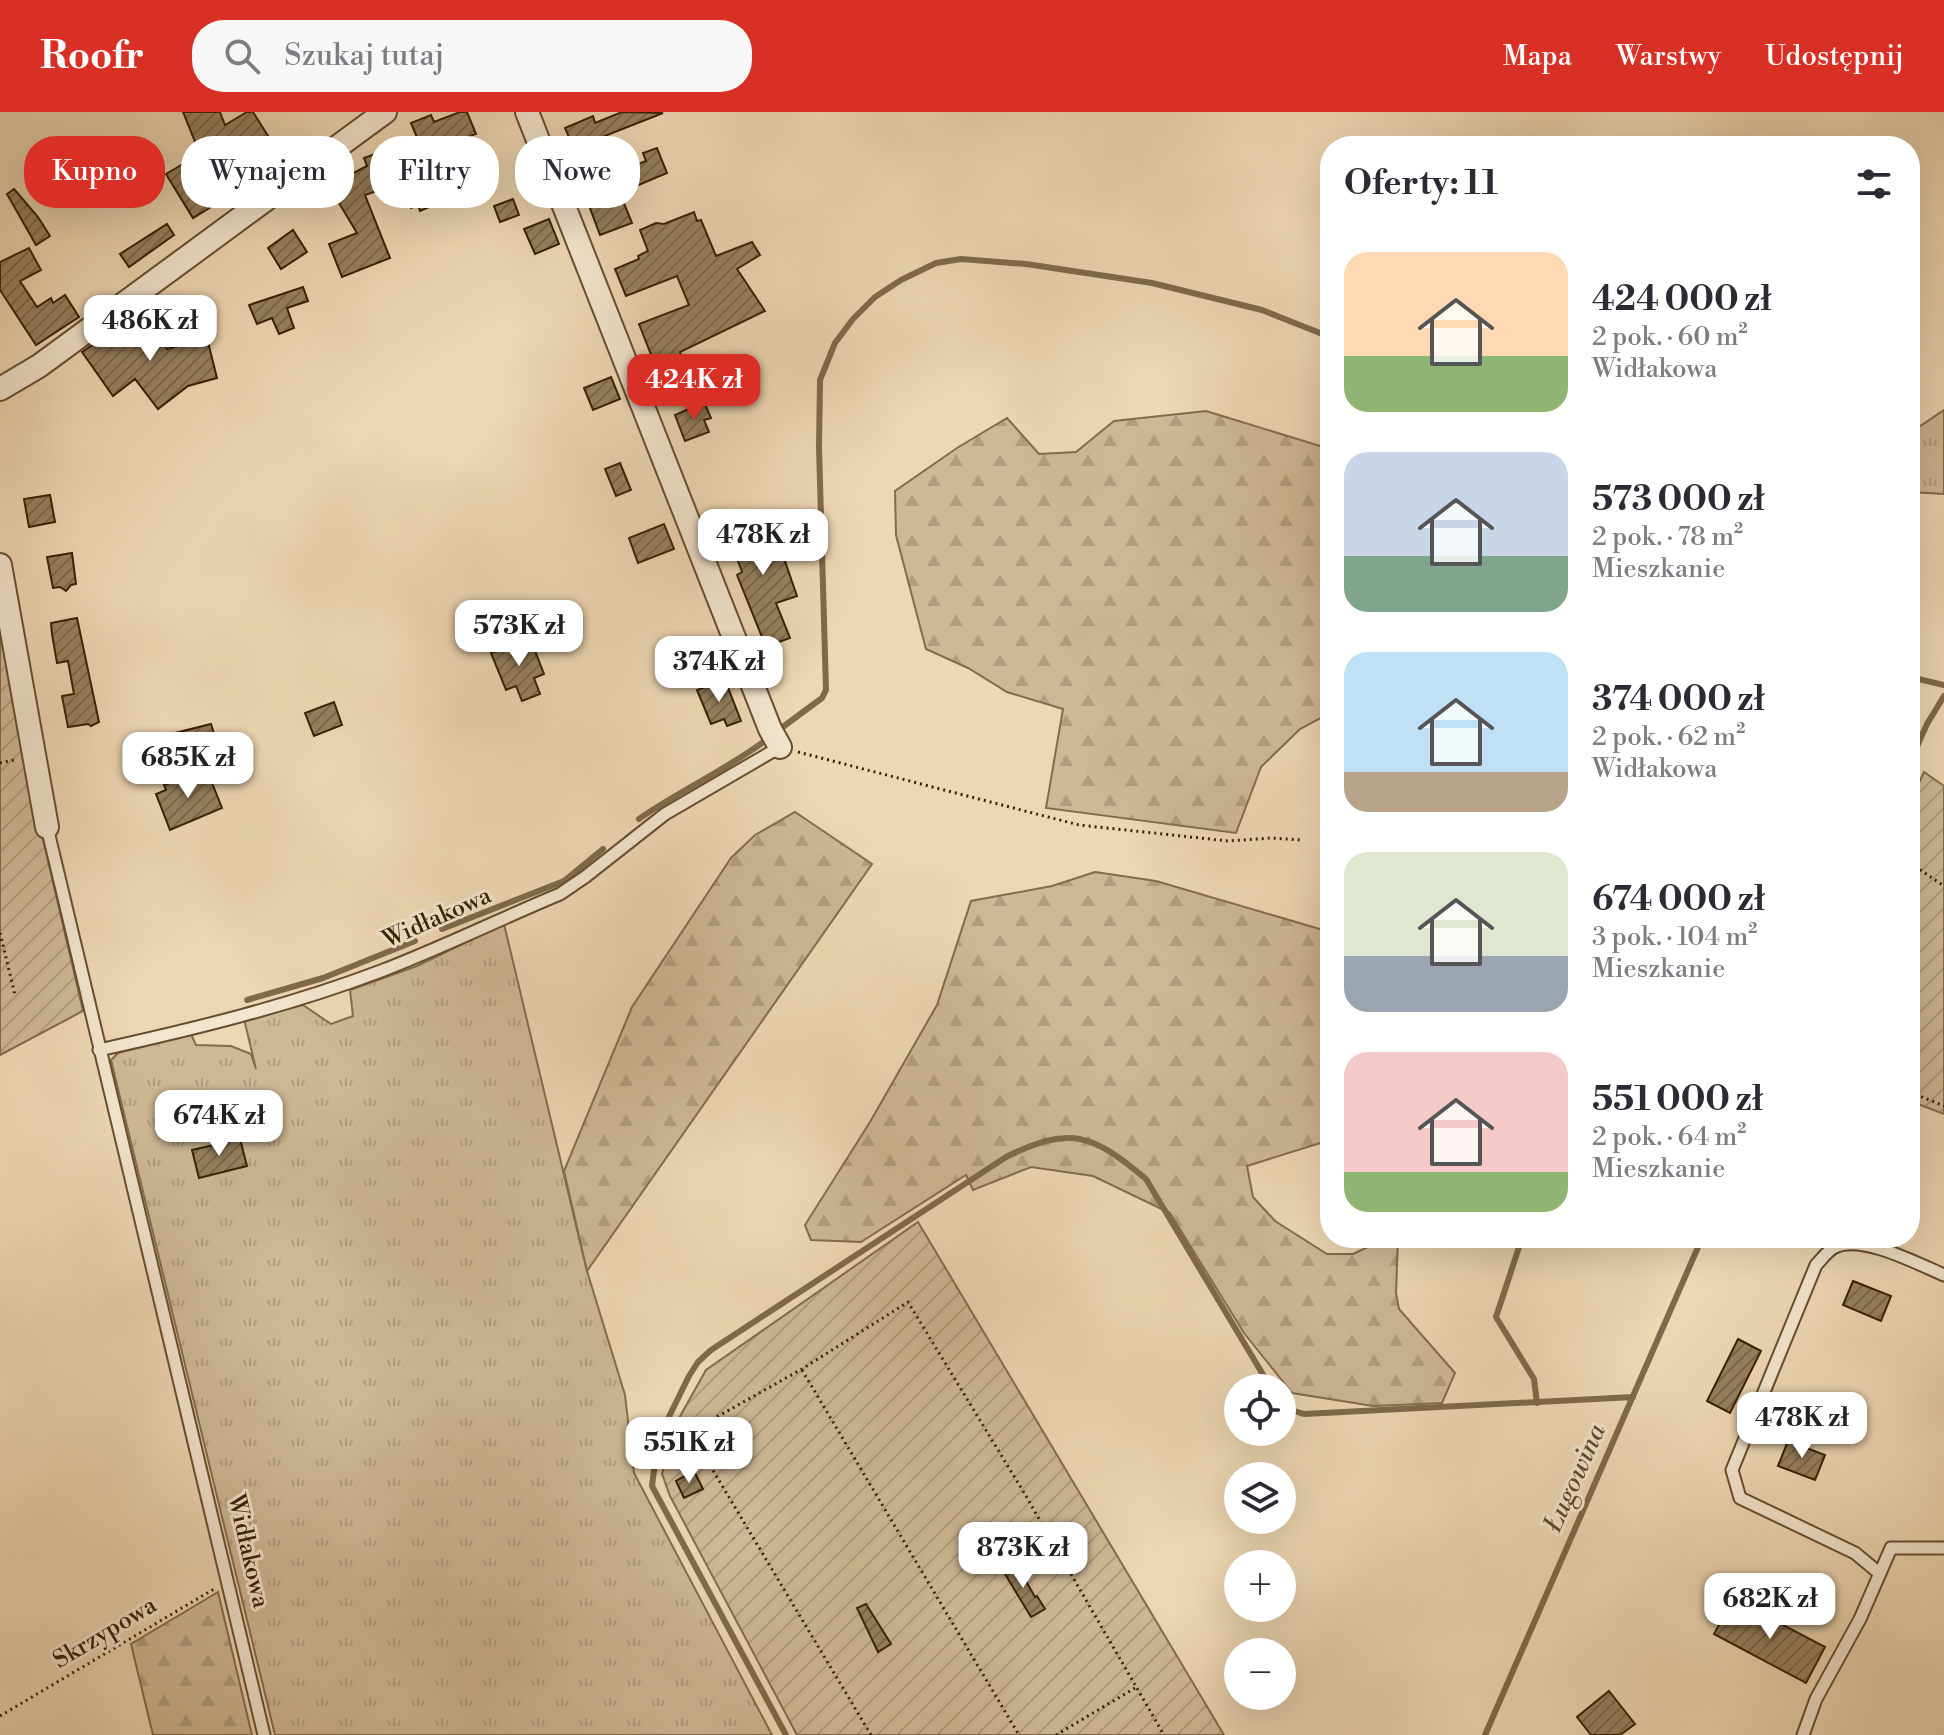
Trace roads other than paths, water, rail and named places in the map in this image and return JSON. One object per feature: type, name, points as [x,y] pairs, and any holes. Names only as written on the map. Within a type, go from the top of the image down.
[{"type":"street","points":[[0,389],[39,366],[385,112]]},
{"type":"street","points":[[527,112],[770,729],[780,747]]},
{"type":"street","points":[[0,565],[47,827]]},
{"type":"lane","name":"Widłakowa","points":[[264,1735],[99,1050],[286,1003],[368,975],[560,894],[665,814],[780,747]]},
{"type":"lane","points":[[47,827],[99,1050]]},
{"type":"lane","points":[[1833,1248],[1816,1265],[1732,1470],[1740,1498],[1855,1553],[1879,1573]]},
{"type":"lane","points":[[1876,1248],[1944,1275]]},
{"type":"lane","points":[[1803,1735],[1816,1699],[1860,1619],[1891,1548],[1944,1548]]},
{"type":"waterway","points":[[780,729],[822,698],[826,690],[820,380],[835,343],[875,297],[936,263],[961,259],[1026,264],[1152,283],[1262,310],[1320,333]]},
{"type":"waterway","points":[[1920,679],[1944,685]]},
{"type":"waterway","name":"Ługowina","points":[[1920,740],[1944,696]]},
{"type":"waterway","points":[[639,819],[766,740]]},
{"type":"waterway","points":[[442,929],[564,881],[603,849]]},
{"type":"waterway","points":[[247,1000],[323,978],[415,941]]},
{"type":"waterway","points":[[786,1735],[652,1486],[658,1439],[689,1376],[711,1350],[1006,1157],[1028,1147],[1065,1138],[1095,1144],[1146,1179],[1263,1374]]},
{"type":"waterway","points":[[1519,1248],[1496,1317],[1534,1379],[1537,1403]]},
{"type":"waterway","name":"Ługowina","points":[[1485,1735],[1698,1248]]},
{"type":"waterway","points":[[1296,1412],[1304,1414],[1633,1397]]}]
